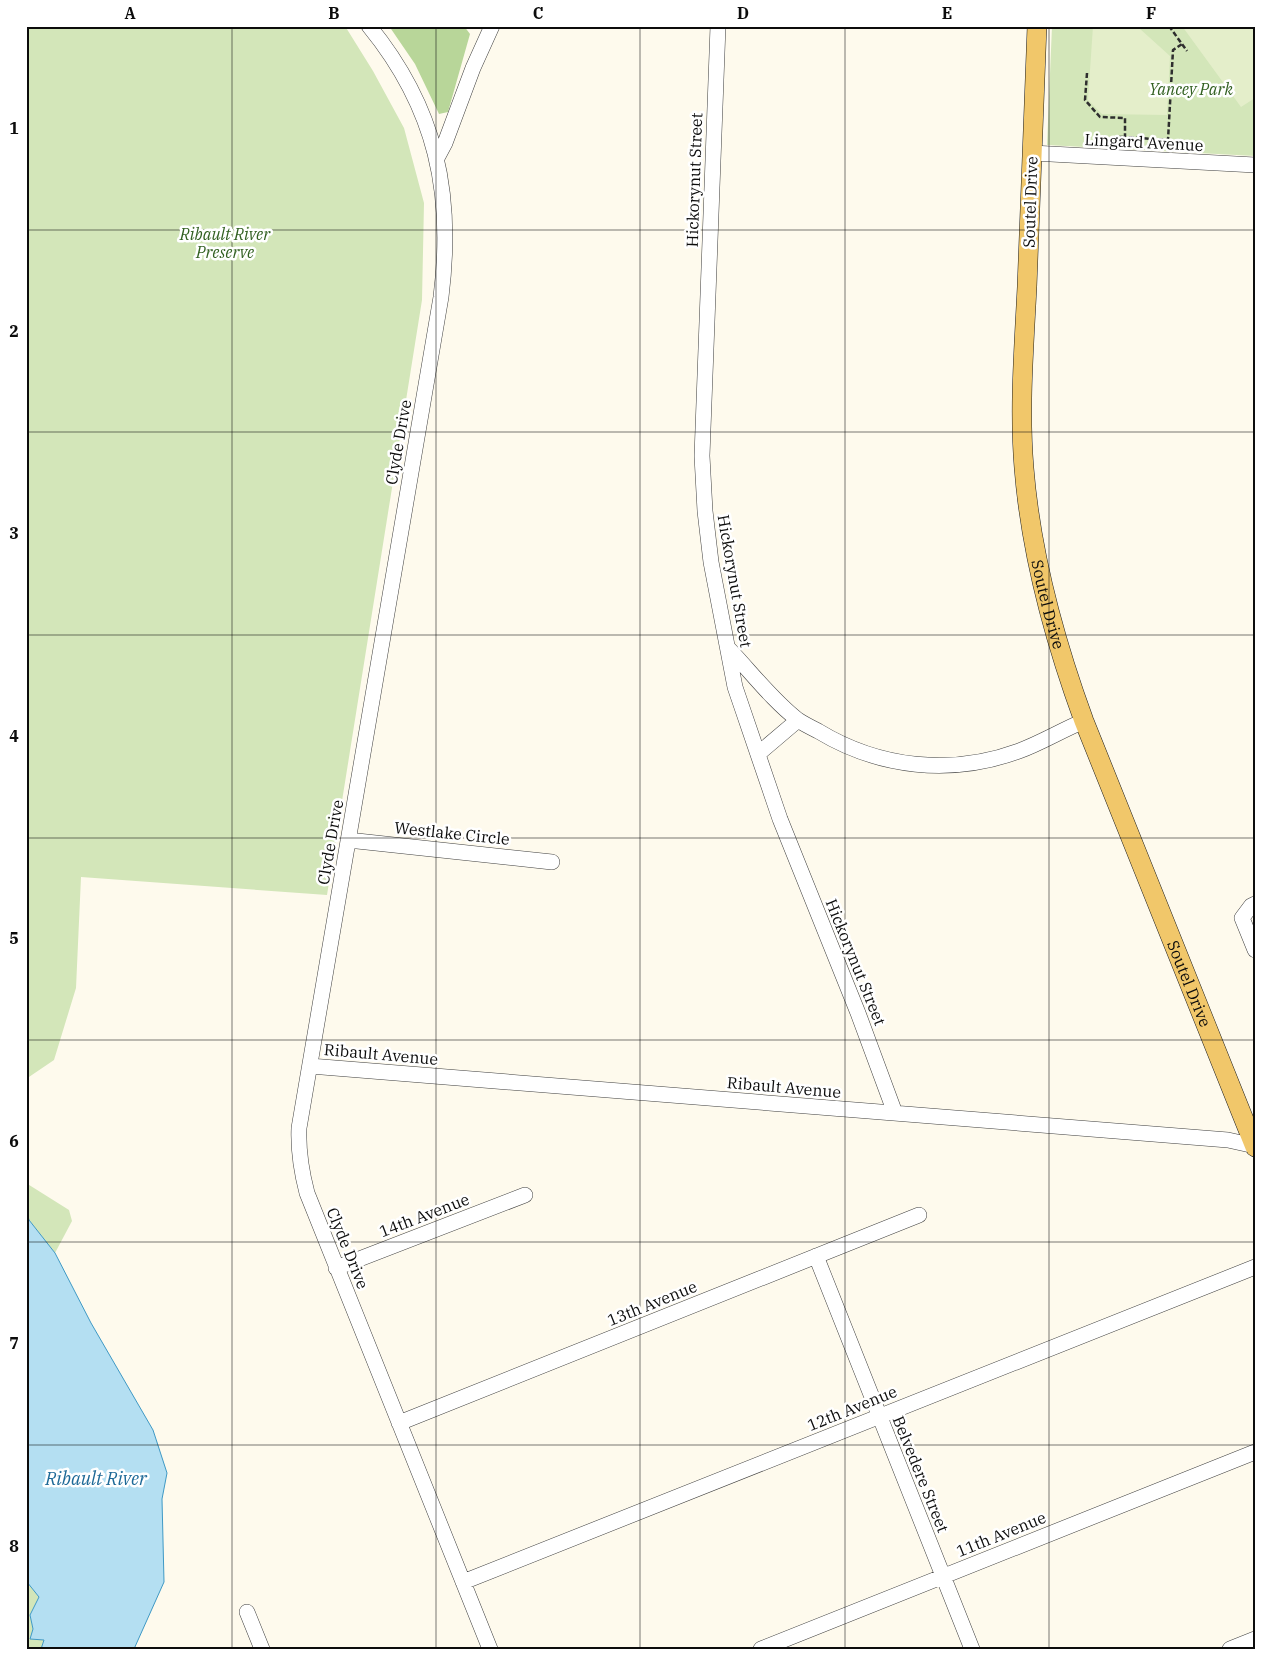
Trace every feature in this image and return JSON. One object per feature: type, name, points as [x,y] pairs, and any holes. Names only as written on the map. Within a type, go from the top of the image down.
[{"type":"main road","name":"Soutel Drive","points":[[1038,26],[1022,399],[1024,468],[1038,571],[1056,637],[1084,721],[1250,1121],[1255,1146]]},
{"type":"street","name":"Clyde Drive","points":[[369,26],[396,63],[414,95],[426,122],[437,158],[443,187],[446,249],[441,297],[299,1128],[300,1160],[307,1192],[336,1268],[490,1649]]},
{"type":"street","points":[[437,158],[445,143],[473,68],[492,26]]},
{"type":"street","name":"Hickorynut Street","points":[[718,26],[702,456],[705,511],[718,606],[729,650],[735,687],[780,819],[858,1012],[895,1113]]},
{"type":"street","name":"Lingard Avenue","points":[[1032,153],[1255,165]]},
{"type":"street","points":[[729,650],[798,720],[840,745],[873,757],[907,764],[948,765],[984,760],[1019,751],[1084,721]]},
{"type":"street","points":[[758,754],[798,720]]},
{"type":"street","name":"Westlake Circle","points":[[348,840],[552,862]]},
{"type":"street","points":[[1255,904],[1251,906],[1242,918],[1255,950]]},
{"type":"street","name":"Ribault Avenue","points":[[310,1066],[1228,1140],[1255,1146]]},
{"type":"street","name":"14th Avenue","points":[[336,1268],[525,1194]]},
{"type":"street","name":"13th Avenue","points":[[399,1424],[918,1215]]},
{"type":"street","name":"Belvedere Street","points":[[816,1256],[972,1649]]},
{"type":"street","name":"12th Avenue","points":[[463,1582],[1255,1267]]},
{"type":"street","name":"11th Avenue","points":[[761,1649],[1255,1452]]},
{"type":"street","points":[[246,1612],[262,1649]]},
{"type":"street","points":[[1230,1649],[1255,1639]]},
{"type":"path","points":[[1170,26],[1187,51]]},
{"type":"path","points":[[1087,73],[1085,100],[1100,117],[1125,118],[1125,138],[1168,140],[1173,50],[1182,44]]},
{"type":"green space","name":"Ribault River Preserve","points":[[26,26],[345,26],[373,71],[404,128],[424,203],[422,300],[327,895],[81,877],[76,988],[54,1060],[26,1079]]},
{"type":"green space","points":[[389,26],[464,26],[470,34],[448,112],[439,114],[415,64]]},
{"type":"green space","name":"Yancey Park","points":[[1052,26],[1255,26],[1255,156],[1047,145]]},
{"type":"green space","points":[[1093,26],[1133,26],[1139,28],[1170,56],[1167,115],[1102,114],[1088,100]]},
{"type":"green space","points":[[1182,26],[1255,26],[1255,98],[1241,107]]},
{"type":"green space","points":[[26,1183],[69,1210],[72,1221],[55,1253],[29,1220],[26,1209]]},
{"type":"green space","points":[[26,1575],[27,1582],[39,1597],[30,1615],[33,1629],[30,1639],[44,1640],[41,1649],[26,1649]]},
{"type":"water","name":"Ribault River","points":[[26,1209],[29,1220],[55,1253],[91,1323],[153,1430],[167,1473],[162,1499],[164,1582],[134,1649],[41,1649],[44,1640],[30,1639],[33,1629],[30,1615],[39,1597],[27,1582],[26,1575]]}]
